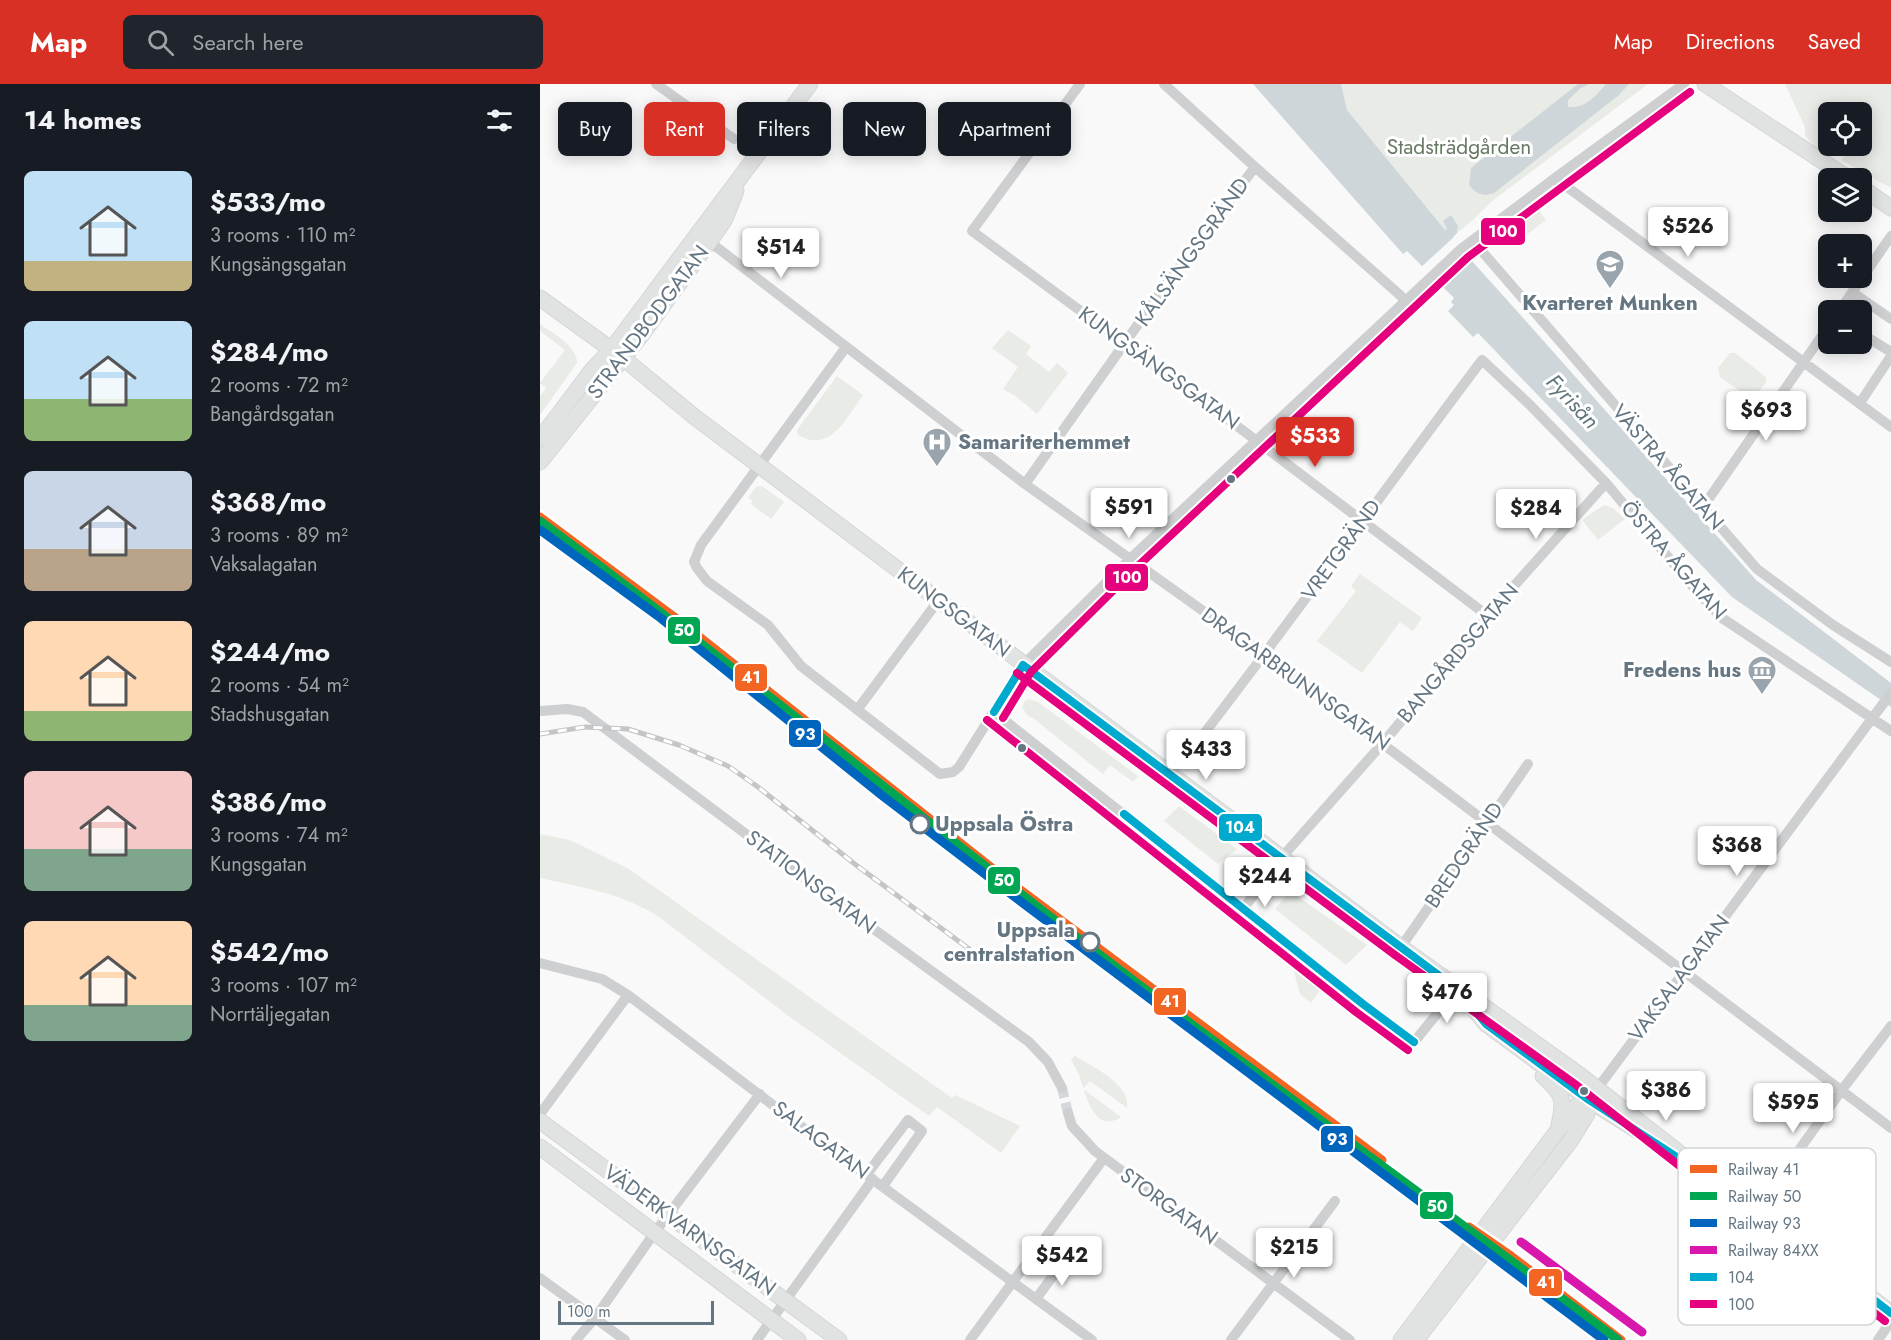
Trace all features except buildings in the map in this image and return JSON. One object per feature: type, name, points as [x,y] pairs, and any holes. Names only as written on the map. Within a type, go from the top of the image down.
[{"type":"main road","name":"STRANDBODGATAN","points":[[540,462],[704,237],[725,219],[742,175],[810,84]]},
{"type":"main road","points":[[1705,84],[1833,168]]},
{"type":"main road","points":[[1872,195],[1891,208]]},
{"type":"main road","name":"KUNGSGATAN","points":[[540,298],[617,354],[696,418],[938,601],[1282,857],[1593,1094],[1678,1155]]},
{"type":"main road","name":"STRANDBODGATAN","points":[[540,439],[592,370],[617,354]]},
{"type":"main road","name":"KUNGSGATAN","points":[[1457,989],[1486,1024],[1593,1094]]},
{"type":"main road","points":[[1486,1024],[1557,1089],[1563,1102],[1558,1130]]},
{"type":"main road","name":"VAKSALAGATAN","points":[[1401,1340],[1576,1106],[1593,1094]]},
{"type":"main road","name":"VAKSALAGATAN","points":[[1416,1340],[1571,1140],[1587,1114],[1593,1094]]},
{"type":"main road","name":"VÄDERKVARNSGATAN","points":[[540,1121],[839,1340]]},
{"type":"main road","name":"VÄDERKVARNSGATAN","points":[[540,1147],[798,1340]]},
{"type":"main road","name":"KUNGSGATAN","points":[[1876,1301],[1891,1313]]},
{"type":"street","points":[[656,84],[734,139]]},
{"type":"street","name":"KUNGSÄNGSGATAN","points":[[1080,84],[972,231],[1258,442],[1364,517],[1488,616]]},
{"type":"street","points":[[1164,84],[1405,302]]},
{"type":"street","points":[[846,347],[701,545],[694,562],[707,580],[768,625],[801,666],[940,774],[953,772],[959,767],[1023,664],[1131,558],[1258,442],[1461,249],[1684,84]]},
{"type":"street","name":"KÅLSÄNGSGRÄND","points":[[1025,484],[1168,282],[1255,167]]},
{"type":"street","points":[[1555,178],[1891,427]]},
{"type":"street","points":[[1847,300],[1891,236]]},
{"type":"street","name":"DRAGARBRUNNSGATAN","points":[[704,237],[1025,484],[1265,655],[1891,1128]]},
{"type":"street","name":"VÄSTRA ÅGATAN","points":[[1473,241],[1757,569],[1833,625],[1891,662]]},
{"type":"street","points":[[1852,292],[1891,319]]},
{"type":"street","points":[[1860,403],[1891,354],[1872,340]]},
{"type":"street","points":[[1703,507],[1818,342]]},
{"type":"street","name":"ÖSTRA ÅGATAN","points":[[1482,360],[1529,404],[1606,483],[1722,618],[1891,731]]},
{"type":"street","name":"VRETGRÄND","points":[[1199,740],[1265,655],[1380,495],[1482,360]]},
{"type":"street","name":"BANGÅRDSGATAN","points":[[1243,909],[1282,857],[1383,743],[1488,616],[1606,483]]},
{"type":"street","points":[[857,710],[938,601]]},
{"type":"street","name":"VAKSALAGATAN","points":[[1593,1094],[1891,693]]},
{"type":"street","name":"STATIONSGATAN","points":[[540,711],[567,709],[583,712],[625,742],[838,903],[1029,1042],[1048,1062],[1062,1088]]},
{"type":"street","points":[[994,712],[1414,1042],[1457,989]]},
{"type":"street","name":"BREDGRÄND","points":[[1401,947],[1528,764]]},
{"type":"street","name":"SALAGATAN","points":[[540,963],[602,979],[628,994],[870,1177],[1092,1340]]},
{"type":"street","points":[[540,1114],[628,994]]},
{"type":"street","points":[[1800,1148],[1841,1090],[1891,1026]]},
{"type":"street","points":[[576,1340],[595,1318],[655,1232],[760,1094]]},
{"type":"street","points":[[970,1340],[1104,1158],[1078,1135],[1068,1113]]},
{"type":"street","points":[[757,1340],[908,1120],[922,1131],[884,1186]]},
{"type":"street","name":"STORGATAN","points":[[1104,1158],[1350,1340]]},
{"type":"street","points":[[1231,1340],[1335,1201]]},
{"type":"street","points":[[1036,1299],[1066,1258]]},
{"type":"street","points":[[540,1278],[625,1340]]},
{"type":"street","points":[[1878,1340],[1891,1322]]},
{"type":"green space","name":"Stadsträdgården","points":[[1341,84],[1648,84],[1492,201],[1457,233],[1458,226],[1451,215],[1443,221],[1447,229],[1445,230],[1347,110]]},
{"type":"green space","points":[[1785,84],[1891,84],[1891,188],[1872,177],[1872,168],[1855,168],[1841,160],[1845,156],[1872,156],[1872,102],[1818,102],[1818,150],[1805,136],[1805,127]]},
{"type":"green space","points":[[1537,208],[1546,220],[1521,239],[1512,228]]},
{"type":"green space","points":[[540,324],[569,346],[577,363],[540,415],[540,396],[546,388],[540,383],[565,350],[540,331]]},
{"type":"green space","points":[[1008,330],[1031,346],[1026,354],[1049,372],[1057,363],[1068,373],[1037,414],[1017,397],[1003,389],[1018,367],[992,348]]},
{"type":"green space","points":[[1730,353],[1735,353],[1766,377],[1766,382],[1755,397],[1750,398],[1720,377],[1718,368]]},
{"type":"green space","points":[[837,376],[863,395],[844,422],[829,436],[820,440],[810,440],[798,435],[797,430]]},
{"type":"green space","points":[[762,486],[784,502],[771,519],[751,504],[753,501],[748,498],[756,487]]},
{"type":"green space","points":[[1604,505],[1613,508],[1625,519],[1598,540],[1582,520]]},
{"type":"green space","points":[[1360,574],[1422,618],[1413,631],[1400,622],[1362,673],[1317,641],[1356,591],[1351,586]]},
{"type":"green space","points":[[1029,699],[1038,702],[1138,776],[1133,782],[1110,765],[1103,774],[1028,716],[1022,707]]},
{"type":"green space","points":[[1179,806],[1237,849],[1218,864],[1164,821]]},
{"type":"green space","points":[[540,834],[570,840],[629,869],[952,1098],[955,1095],[1020,1126],[1001,1153],[937,1107],[929,1116],[790,1017],[659,917],[616,896],[540,878]]},
{"type":"green space","points":[[1290,891],[1367,945],[1346,965],[1275,909]]},
{"type":"green space","points":[[1292,964],[1322,988],[1311,1003],[1300,994]]},
{"type":"green space","points":[[1075,1056],[1117,1084],[1127,1099],[1127,1108],[1090,1081],[1083,1088],[1071,1059]]},
{"type":"green space","points":[[1084,1090],[1121,1117],[1112,1121],[1104,1121],[1097,1116]]},
{"type":"water","name":"Fyrisån","points":[[1253,84],[1341,84],[1347,110],[1445,230],[1447,229],[1443,221],[1451,215],[1458,226],[1457,233],[1453,237],[1468,262],[1471,260],[1756,580],[1891,683],[1891,707],[1732,597],[1478,333],[1473,337],[1448,311],[1454,305],[1451,302],[1454,298],[1407,251],[1403,254]]},
{"type":"water","points":[[1578,84],[1589,84],[1568,100],[1568,107],[1585,104],[1606,84],[1629,84],[1619,95],[1494,193],[1483,195],[1477,193],[1469,185],[1471,168]]},
{"type":"pier","points":[[1454,237],[1469,262],[1439,288],[1420,268]]},
{"type":"tunnel","points":[[1062,1088],[1068,1113]]},
{"type":"railway","points":[[540,734],[585,727],[628,729],[679,745],[728,766],[984,960]]},
{"type":"rail line","name":"41","points":[[540,517],[673,616],[1011,883],[1382,1160]]},
{"type":"rail line","name":"50","points":[[540,521],[614,576],[1121,971],[1618,1340]]},
{"type":"rail line","name":"93","points":[[540,530],[658,616],[884,797],[1028,907],[1604,1340]]},
{"type":"rail line","name":"41","points":[[1469,1227],[1621,1340]]},
{"type":"rail line","name":"84XX","points":[[1521,1242],[1642,1332]]},
{"type":"transit line","name":"100","points":[[1003,718],[1031,672],[1138,566],[1468,257],[1690,92]]},
{"type":"transit line","name":"104","points":[[1023,665],[1457,989],[1486,1024],[1589,1100],[1678,1158]]},
{"type":"transit line","name":"104","points":[[994,712],[1023,665]]},
{"type":"transit line","name":"100","points":[[1017,673],[1395,955],[1575,1084],[1678,1165]]},
{"type":"transit line","name":"100","points":[[987,720],[1356,1012],[1408,1050]]},
{"type":"transit line","name":"104","points":[[1124,814],[1414,1042]]},
{"type":"transit line","name":"104","points":[[1876,1301],[1891,1313]]},
{"type":"transit line","name":"100","points":[[1876,1314],[1885,1321]]},
{"type":"place","name":"Kvarteret Munken","points":[[1610,290]]},
{"type":"place","name":"Samariterhemmet","points":[[937,468]]},
{"type":"place","name":"Fredens hus","points":[[1762,696]]},
{"type":"place","name":"Uppsala Östra","points":[[920,824]]},
{"type":"place","name":"Uppsala centralstation","points":[[1090,942]]}]
